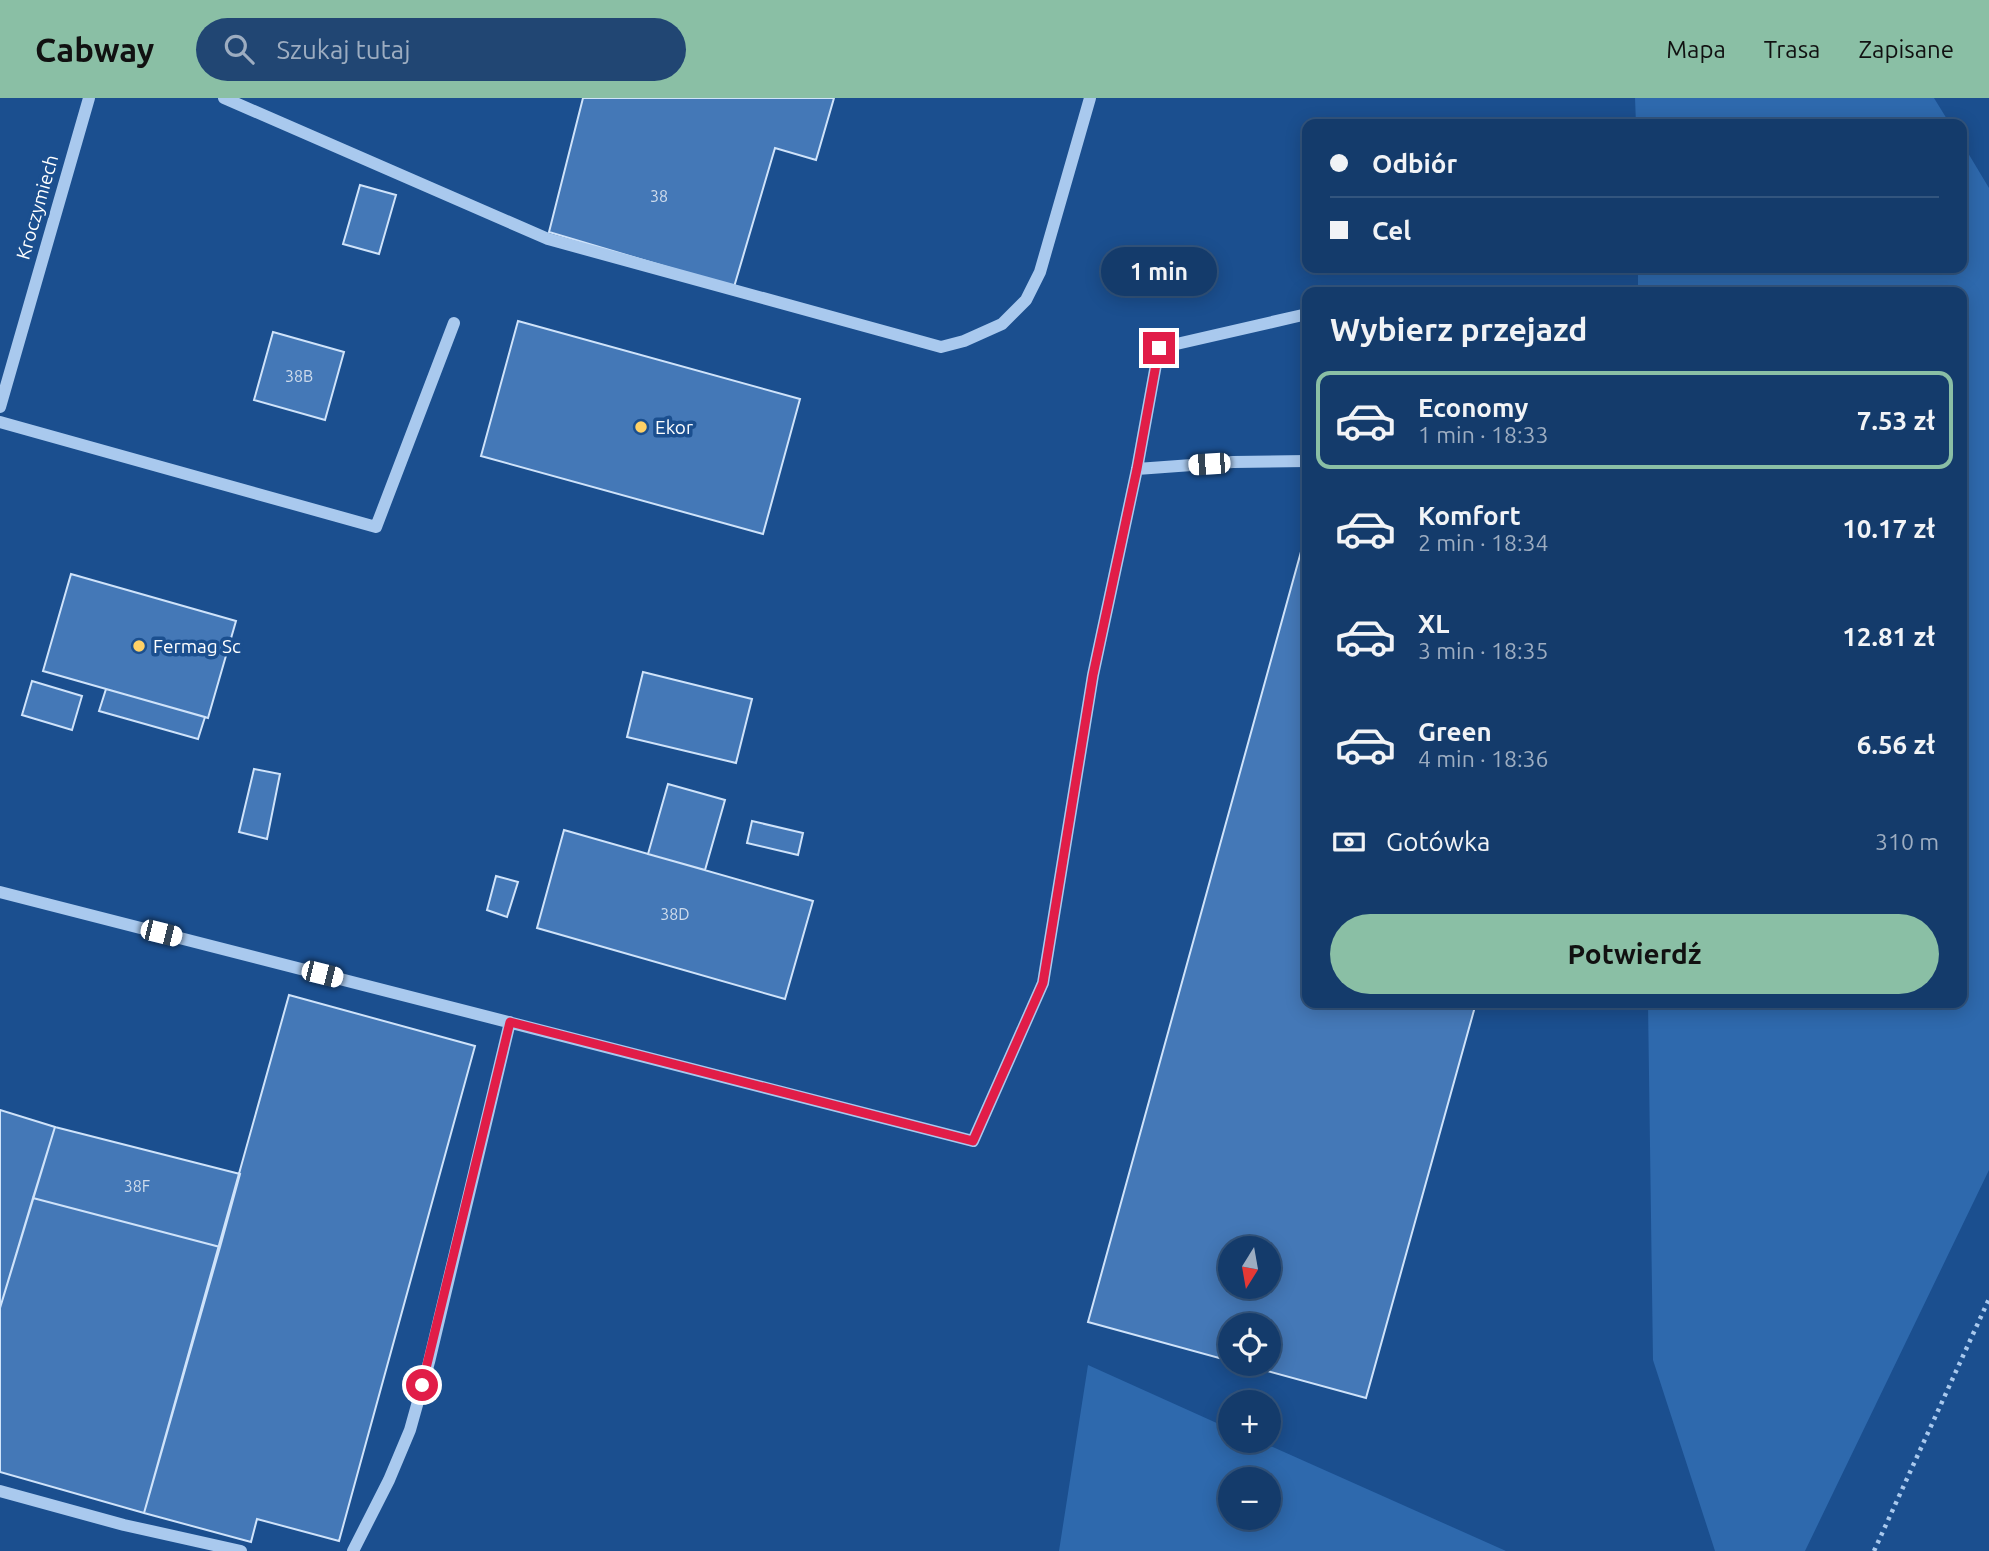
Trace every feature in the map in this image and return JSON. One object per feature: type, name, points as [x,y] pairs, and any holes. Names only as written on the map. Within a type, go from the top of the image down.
[{"type":"street","name":"Kroczymiech","points":[[0,407],[89,98]]},
{"type":"street","points":[[224,98],[548,239],[941,347],[964,341],[1002,324],[1026,300],[1040,272],[1090,98]]},
{"type":"street","points":[[0,892],[973,1141],[1043,983],[1093,675],[1137,469],[1159,348],[1302,315]]},
{"type":"street","points":[[0,422],[376,527],[454,323]]},
{"type":"street","points":[[1137,469],[1233,462],[1302,461]]},
{"type":"street","points":[[354,1551],[410,1430],[429,1362],[510,1022]]},
{"type":"street","points":[[0,1491],[124,1525],[241,1551]]},
{"type":"path","points":[[1874,1551],[1989,1299]]},
{"type":"shaded area","points":[[1635,98],[1934,98],[1947,119],[1636,119]]},
{"type":"shaded area","points":[[1967,151],[1989,188],[1989,1170],[1805,1551],[1715,1551],[1653,1360],[1648,1008],[1967,1008],[1967,287],[1638,287],[1638,273],[1967,273]]},
{"type":"shaded area","points":[[1088,1365],[1218,1424],[1218,1453],[1281,1453],[1281,1451],[1506,1551],[1059,1551]]},
{"type":"building","points":[[583,98],[834,98],[816,160],[775,148],[734,287],[549,232]]},
{"type":"building","points":[[360,185],[396,195],[379,254],[343,244]]},
{"type":"building","name":"Ekor","points":[[518,321],[800,399],[763,534],[481,456]]},
{"type":"building","points":[[273,332],[344,352],[325,420],[254,400]]},
{"type":"building","points":[[1302,548],[1302,1008],[1475,1008],[1366,1398],[1281,1375],[1281,1313],[1218,1313],[1218,1358],[1088,1322]]},
{"type":"building","name":"Fermag Sc","points":[[71,574],[236,621],[208,718],[43,671]]},
{"type":"building","points":[[643,672],[752,699],[736,763],[627,737]]},
{"type":"building","points":[[32,681],[82,696],[72,730],[22,715]]},
{"type":"building","points":[[106,689],[205,717],[198,739],[99,711]]},
{"type":"building","points":[[254,769],[280,774],[267,839],[239,832]]},
{"type":"building","points":[[668,784],[725,800],[705,870],[648,854]]},
{"type":"building","points":[[752,821],[803,833],[798,855],[747,843]]},
{"type":"building","points":[[564,830],[813,901],[785,999],[537,928]]},
{"type":"building","points":[[496,876],[518,882],[507,917],[487,910]]},
{"type":"building","points":[[289,995],[475,1046],[339,1541],[257,1519],[251,1542],[144,1513]]},
{"type":"building","points":[[0,1110],[55,1127],[0,1308]]},
{"type":"building","points":[[55,1127],[240,1174],[220,1247],[33,1198]]},
{"type":"building","points":[[33,1198],[220,1247],[144,1513],[0,1472],[0,1308]]},
{"type":"place","name":"Ekor","points":[[641,427]]},
{"type":"place","name":"Fermag Sc","points":[[139,646]]},
{"type":"route","points":[[422,1385],[510,1022],[973,1141],[1043,983],[1093,675],[1137,469],[1159,348]]}]
